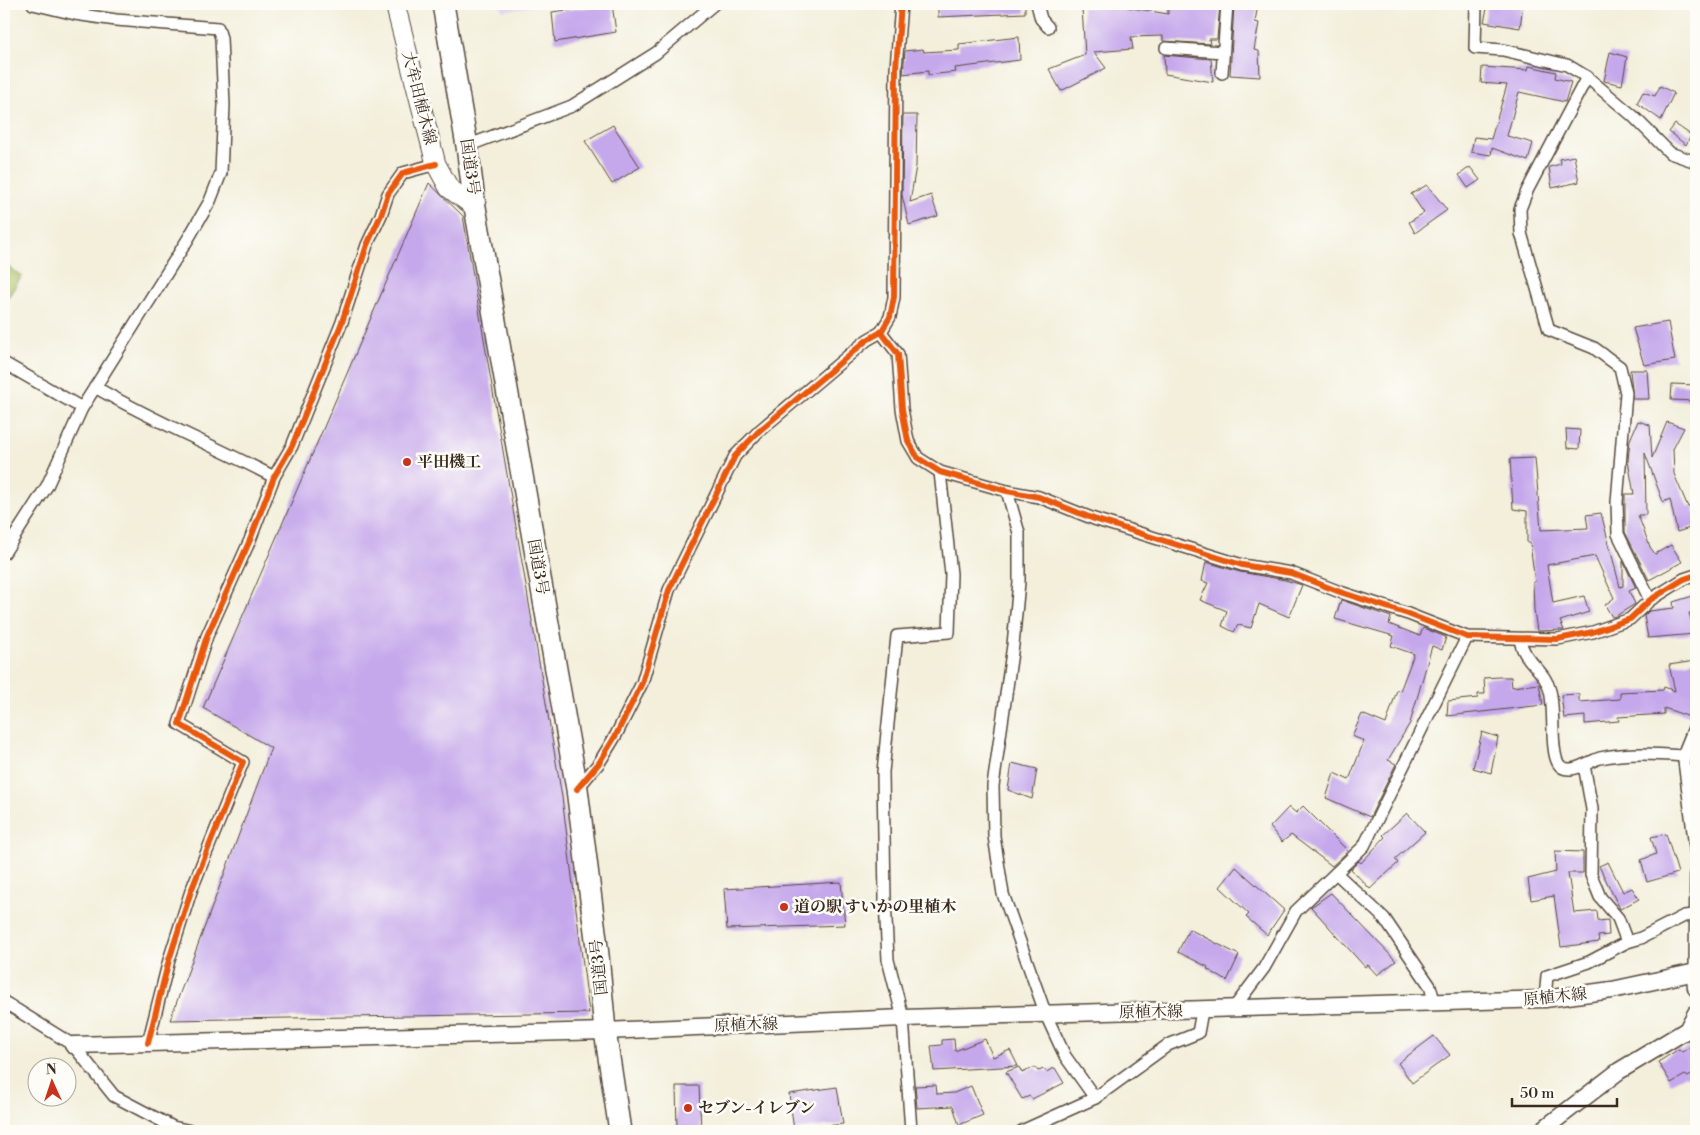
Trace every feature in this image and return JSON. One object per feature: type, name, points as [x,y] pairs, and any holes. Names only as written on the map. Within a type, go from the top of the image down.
[{"type":"highway","name":"国道3号","points":[[443,4],[468,146],[475,207],[577,789],[598,955],[605,1031],[620,1131]]},
{"type":"main road","name":"大牟田植木線","points":[[395,4],[436,164],[449,188],[475,207]]},
{"type":"main road","name":"原植木線","points":[[73,1045],[605,1031],[903,1018],[1202,1011],[1233,1008],[1435,1004],[1545,999],[1696,978]]},
{"type":"main road","points":[[1541,1131],[1619,1071],[1687,1030],[1696,1016]]},
{"type":"street","points":[[4,553],[47,486],[82,408],[210,201],[221,173],[224,105],[221,38],[218,28],[116,20],[75,14],[34,4]]},
{"type":"street","points":[[468,146],[572,106],[656,53],[714,4]]},
{"type":"street","points":[[577,789],[599,762],[616,735],[642,682],[669,590],[735,456],[767,425],[867,340],[881,332],[890,317],[894,297],[896,68],[901,4]]},
{"type":"street","points":[[1037,4],[1041,19],[1048,28]]},
{"type":"street","points":[[1222,73],[1227,4]]},
{"type":"street","points":[[1476,4],[1475,48],[1503,50],[1567,65],[1587,77],[1634,116],[1670,154],[1696,162]]},
{"type":"street","points":[[1166,48],[1224,52]]},
{"type":"street","points":[[1587,77],[1537,170],[1520,209],[1521,233],[1548,330],[1594,348],[1620,367],[1626,393],[1617,502],[1618,534],[1650,600]]},
{"type":"street","points":[[148,1043],[169,960],[191,891],[243,762],[179,724],[207,636],[250,540],[274,477],[292,446],[342,322],[367,244],[381,215],[388,194],[403,173],[436,164]]},
{"type":"street","points":[[881,332],[898,354],[902,409],[908,441],[918,458],[940,472],[1007,491],[1039,497],[1094,519],[1242,565],[1292,573],[1467,637],[1520,640],[1558,639],[1592,632],[1630,619],[1650,600],[1684,579],[1696,576]]},
{"type":"street","points":[[4,363],[82,408]]},
{"type":"street","points":[[95,387],[132,408],[226,452],[274,477]]},
{"type":"street","points":[[911,1131],[903,1018],[888,960],[883,772],[898,636],[949,632],[951,574],[940,472]]},
{"type":"street","points":[[1007,491],[1019,533],[1019,582],[1013,645],[993,786],[994,836],[1003,894],[1046,1015],[1065,1056],[1095,1098]]},
{"type":"street","points":[[1233,1008],[1264,968],[1296,911],[1364,846],[1467,637]]},
{"type":"street","points":[[1520,640],[1522,652],[1540,670],[1549,685],[1557,762],[1564,768],[1601,758],[1638,754],[1684,756]]},
{"type":"street","points":[[1696,724],[1684,750],[1696,855],[1694,915],[1696,978]]},
{"type":"street","points":[[1584,764],[1592,809],[1591,875],[1600,897],[1618,918],[1627,942]]},
{"type":"street","points":[[1336,873],[1384,918],[1430,986],[1435,1004]]},
{"type":"street","points":[[1545,999],[1546,976],[1590,962],[1627,942],[1642,938],[1684,916],[1694,915]]},
{"type":"street","points":[[4,1002],[73,1045],[114,1096],[172,1129],[191,1131]]},
{"type":"street","points":[[1022,1131],[1095,1098],[1168,1045],[1198,1033],[1202,1011]]},
{"type":"shaded area","points":[[501,4],[549,4],[502,11]]},
{"type":"green space","points":[[4,264],[22,276],[4,304]]},
{"type":"building","points":[[612,4],[616,32],[555,42],[552,12]]},
{"type":"building","points":[[938,4],[1025,4],[1025,13],[938,17]]},
{"type":"building","points":[[1168,4],[1220,4],[1217,39],[1209,39],[1210,44],[1163,41],[1163,36],[1131,37],[1133,49],[1094,52],[1106,68],[1061,91],[1049,69],[1085,55],[1082,8],[1127,5],[1127,7],[1168,14]]},
{"type":"building","points":[[1234,4],[1258,4],[1255,22],[1259,23],[1254,50],[1259,51],[1260,77],[1230,75]]},
{"type":"building","points":[[1488,4],[1523,4],[1520,28],[1484,22]]},
{"type":"building","points":[[1019,37],[1020,60],[955,68],[956,72],[928,75],[928,71],[903,74],[905,51],[923,49],[924,52],[959,50],[959,44]]},
{"type":"building","points":[[1610,52],[1627,57],[1622,85],[1604,81]]},
{"type":"building","points":[[1164,55],[1211,59],[1213,82],[1165,74]]},
{"type":"building","points":[[1529,66],[1556,72],[1555,78],[1571,82],[1565,102],[1519,92],[1507,136],[1533,143],[1528,161],[1492,148],[1491,155],[1471,152],[1474,137],[1491,139],[1507,85],[1481,83],[1482,67],[1528,70]]},
{"type":"building","points":[[1660,86],[1674,93],[1661,120],[1637,103],[1643,92],[1655,96]]},
{"type":"building","points":[[903,115],[917,115],[916,166],[910,202],[931,195],[938,216],[909,225],[902,195]]},
{"type":"building","points":[[1675,124],[1691,135],[1686,145],[1669,132]]},
{"type":"building","points":[[613,125],[640,167],[612,184],[585,141]]},
{"type":"building","points":[[1574,156],[1579,182],[1552,188],[1549,167],[1561,164],[1559,159]]},
{"type":"building","points":[[1470,167],[1480,180],[1468,188],[1459,175]]},
{"type":"building","name":"平田機工","points":[[429,183],[463,216],[562,797],[589,1013],[170,1020],[271,748],[203,708]]},
{"type":"building","points":[[1427,185],[1447,210],[1415,233],[1409,222],[1424,213],[1411,194]]},
{"type":"building","points":[[1668,322],[1675,360],[1644,365],[1633,328]]},
{"type":"building","points":[[1630,370],[1647,370],[1649,399],[1633,399]]},
{"type":"building","points":[[1672,384],[1696,385],[1696,401],[1671,400]]},
{"type":"building","points":[[1638,421],[1650,425],[1652,458],[1667,422],[1684,428],[1673,449],[1674,474],[1688,507],[1693,505],[1696,517],[1696,526],[1677,532],[1670,499],[1663,502],[1645,453],[1646,515],[1638,515],[1650,547],[1655,554],[1671,545],[1682,562],[1649,580],[1625,532],[1625,494],[1634,494],[1628,461],[1630,440]]},
{"type":"building","points":[[1566,429],[1580,430],[1579,449],[1567,448]]},
{"type":"building","points":[[1535,458],[1541,530],[1588,528],[1586,515],[1601,513],[1620,587],[1623,586],[1623,561],[1636,588],[1629,591],[1635,604],[1616,616],[1612,617],[1605,605],[1614,598],[1595,556],[1547,565],[1553,603],[1584,596],[1589,612],[1560,621],[1564,630],[1537,631],[1534,610],[1533,582],[1535,582],[1530,543],[1527,543],[1527,511],[1513,509],[1510,459]]},
{"type":"building","points":[[1206,562],[1240,572],[1302,585],[1289,617],[1259,604],[1251,628],[1238,625],[1234,632],[1222,626],[1227,611],[1200,600],[1208,583],[1202,581]]},
{"type":"building","points":[[1696,595],[1696,612],[1689,613],[1695,634],[1648,638],[1644,616],[1649,611],[1674,608],[1673,602]]},
{"type":"building","points":[[1341,600],[1391,617],[1389,624],[1420,636],[1423,628],[1446,637],[1442,650],[1432,646],[1410,723],[1388,760],[1396,764],[1370,817],[1326,798],[1334,773],[1349,780],[1364,741],[1352,736],[1362,714],[1386,724],[1397,690],[1400,691],[1414,654],[1391,646],[1394,636],[1335,619]]},
{"type":"building","points":[[1695,661],[1696,690],[1690,717],[1664,708],[1664,714],[1618,717],[1619,721],[1585,724],[1585,716],[1564,718],[1561,695],[1579,694],[1579,702],[1620,699],[1620,692],[1663,690],[1664,687],[1675,691],[1669,665]]},
{"type":"building","points":[[1511,677],[1512,687],[1539,684],[1543,705],[1447,716],[1448,701],[1478,698],[1478,694],[1485,694],[1484,678]]},
{"type":"building","points":[[1482,732],[1498,737],[1491,773],[1473,768]]},
{"type":"building","points":[[1012,763],[1037,769],[1032,799],[1008,790]]},
{"type":"building","points":[[1303,806],[1348,851],[1332,866],[1291,835],[1282,842],[1270,827],[1289,807],[1296,813]]},
{"type":"building","points":[[1407,813],[1425,832],[1395,859],[1398,863],[1370,889],[1351,869],[1359,861],[1361,863],[1385,837],[1383,835]]},
{"type":"building","points":[[1666,834],[1678,873],[1647,882],[1641,860],[1656,854],[1651,837]]},
{"type":"building","points":[[1555,851],[1583,852],[1583,873],[1568,873],[1574,913],[1597,911],[1598,921],[1608,920],[1609,935],[1598,936],[1599,942],[1561,947],[1554,896],[1531,900],[1528,879],[1556,872]]},
{"type":"building","points":[[1608,862],[1623,892],[1632,888],[1639,899],[1620,909],[1599,866]]},
{"type":"building","points":[[1236,867],[1284,910],[1267,935],[1246,917],[1249,914],[1220,887]]},
{"type":"building","name":"道の駅 すいかの里植木","points":[[841,882],[845,925],[727,929],[724,889]]},
{"type":"building","points":[[1331,893],[1396,961],[1377,975],[1368,965],[1365,967],[1311,907]]},
{"type":"building","points":[[1189,929],[1239,955],[1227,981],[1207,969],[1208,967],[1178,952]]},
{"type":"building","points":[[1434,1036],[1450,1055],[1412,1083],[1398,1063]]},
{"type":"building","points":[[954,1039],[955,1051],[985,1039],[993,1057],[1010,1050],[1018,1066],[934,1071],[931,1046],[942,1045],[942,1040]]},
{"type":"building","points":[[1690,1047],[1696,1054],[1696,1072],[1688,1077],[1685,1075],[1671,1083],[1658,1062],[1679,1049],[1682,1052]]},
{"type":"building","points":[[1019,1067],[1022,1073],[1035,1067],[1038,1071],[1044,1069],[1046,1072],[1055,1068],[1064,1083],[1032,1099],[1030,1096],[1022,1099],[1006,1072]]},
{"type":"building","points":[[936,1085],[937,1094],[954,1093],[971,1086],[983,1115],[959,1125],[953,1106],[917,1108],[915,1086]]},
{"type":"building","name":"セブン-イレブン","points":[[676,1086],[699,1086],[701,1129],[677,1129]]},
{"type":"building","points":[[837,1087],[843,1124],[794,1130],[789,1094]]},
{"type":"cycle path","points":[[577,789],[599,763],[616,735],[642,683],[669,590],[735,456],[759,431],[867,340],[881,332],[890,317],[894,297],[896,68],[901,4]]},
{"type":"cycle path","points":[[148,1043],[169,960],[191,891],[243,762],[179,724],[207,636],[250,540],[274,477],[292,446],[342,322],[367,245],[381,215],[388,194],[403,173],[436,164]]},
{"type":"cycle path","points":[[881,332],[898,354],[902,409],[908,441],[918,458],[940,472],[1007,491],[1039,497],[1094,519],[1242,565],[1291,573],[1467,637],[1558,639],[1593,632],[1630,619],[1650,600],[1684,579],[1696,575]]},
{"type":"place","name":"平田機工","points":[[407,462]]},
{"type":"place","name":"道の駅 すいかの里植木","points":[[784,907]]},
{"type":"place","name":"セブン-イレブン","points":[[688,1108]]}]
